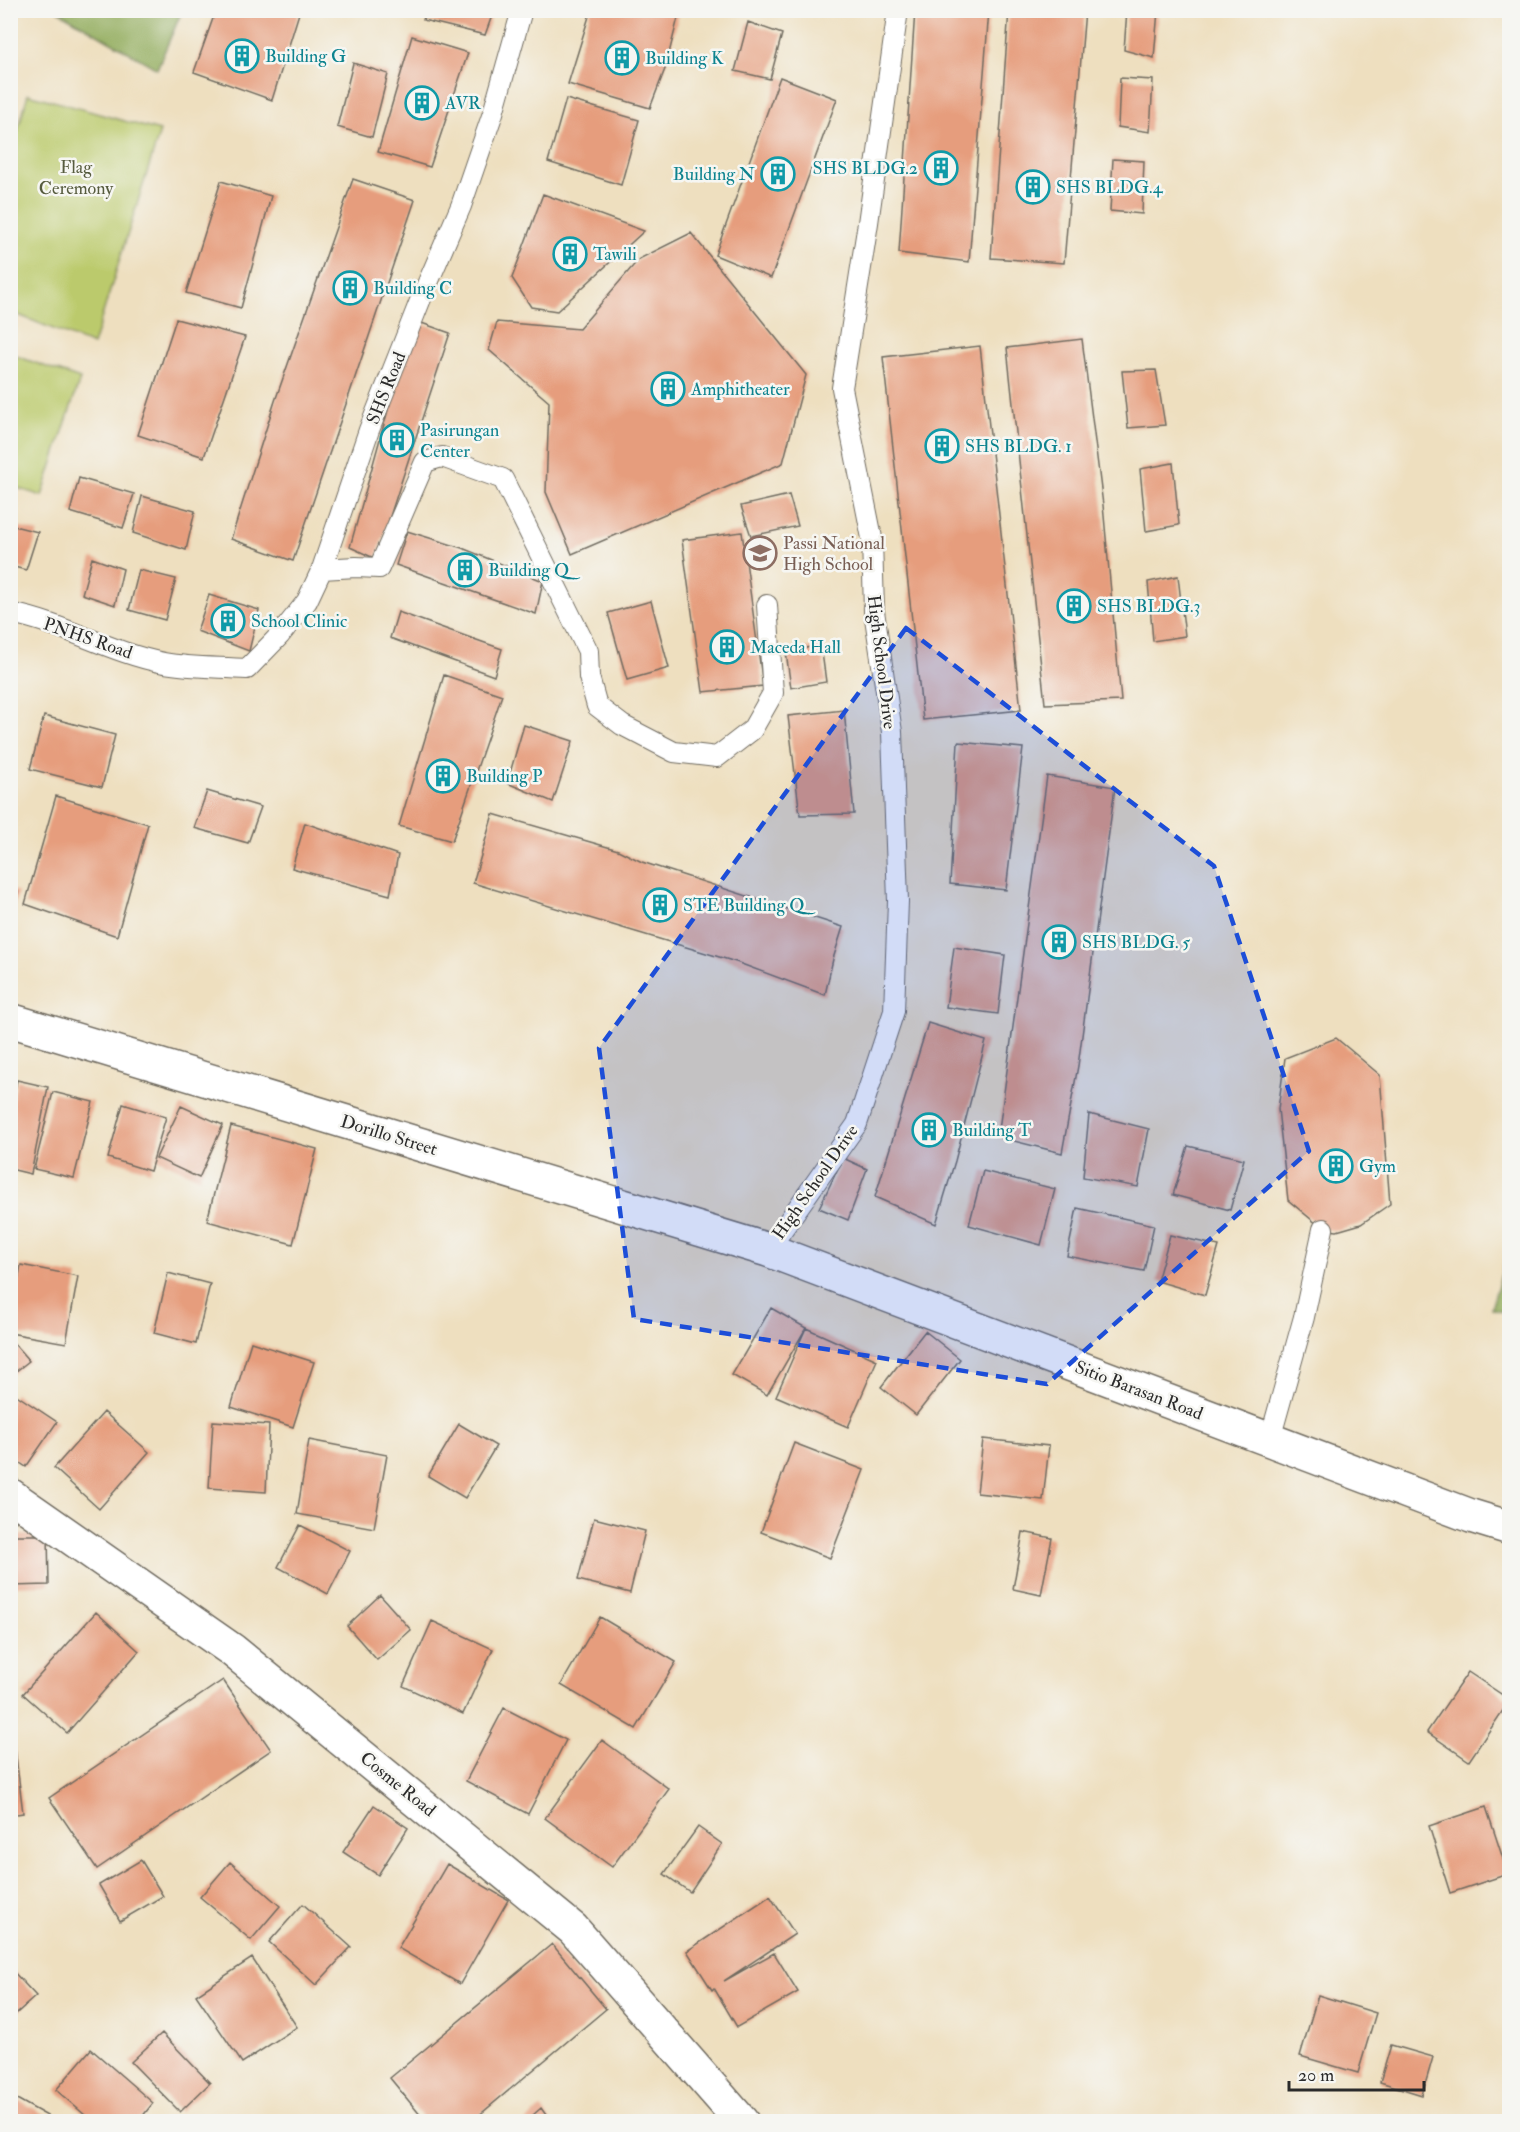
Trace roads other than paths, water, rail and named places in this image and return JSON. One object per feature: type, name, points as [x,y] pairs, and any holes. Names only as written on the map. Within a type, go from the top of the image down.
[{"type":"street","name":"Dorillo Street","points":[[10,1020],[768,1250]]},
{"type":"street","name":"Sitio Barasan Road","points":[[768,1250],[1509,1528]]},
{"type":"street","name":"Cosme Road","points":[[10,1495],[232,1650],[573,1929],[742,2121]]},
{"type":"lane","name":"SHS Road","points":[[165,663],[247,669],[280,635],[307,601],[331,547],[369,430],[420,301],[461,206],[493,113],[522,10]]},
{"type":"lane","name":"High School Drive","points":[[768,1250],[857,1124],[894,1011],[898,901],[891,732],[874,611],[872,538],[842,388],[868,223],[897,10]]},
{"type":"lane","points":[[322,569],[379,568],[425,462],[442,457],[502,479],[588,651],[589,677],[597,706],[622,725],[674,752],[717,757],[752,730],[773,693],[767,605]]},
{"type":"lane","name":"PNHS Road","points":[[10,613],[26,616],[112,648],[165,663]]},
{"type":"lane","points":[[1270,1439],[1304,1317],[1323,1229]]},
{"type":"place","name":"Building G","points":[[242,56]]},
{"type":"place","name":"Building K","points":[[622,58]]},
{"type":"place","name":"AVR","points":[[422,103]]},
{"type":"place","name":"SHS BLDG.2","points":[[941,168]]},
{"type":"place","name":"Building N","points":[[778,174]]},
{"type":"place","name":"SHS BLDG.4","points":[[1033,187]]},
{"type":"place","name":"Tawili","points":[[570,254]]},
{"type":"place","name":"Building C","points":[[350,288]]},
{"type":"place","name":"Amphitheater","points":[[668,389]]},
{"type":"place","name":"Pasirungan Center","points":[[397,440]]},
{"type":"place","name":"SHS BLDG. 1","points":[[942,446]]},
{"type":"place","name":"Passi National High School","points":[[760,553]]},
{"type":"place","name":"Building Q","points":[[465,570]]},
{"type":"place","name":"SHS BLDG.3","points":[[1074,606]]},
{"type":"place","name":"School Clinic","points":[[228,621]]},
{"type":"place","name":"Maceda Hall","points":[[727,647]]},
{"type":"place","name":"Building P","points":[[443,776]]},
{"type":"place","name":"STE Building Q","points":[[660,905]]},
{"type":"place","name":"SHS BLDG. 5","points":[[1059,942]]},
{"type":"place","name":"Building T","points":[[929,1130]]},
{"type":"place","name":"Gym","points":[[1336,1166]]},
{"type":"park label","name":"Flag Ceremony","points":[[76,177]]}]
